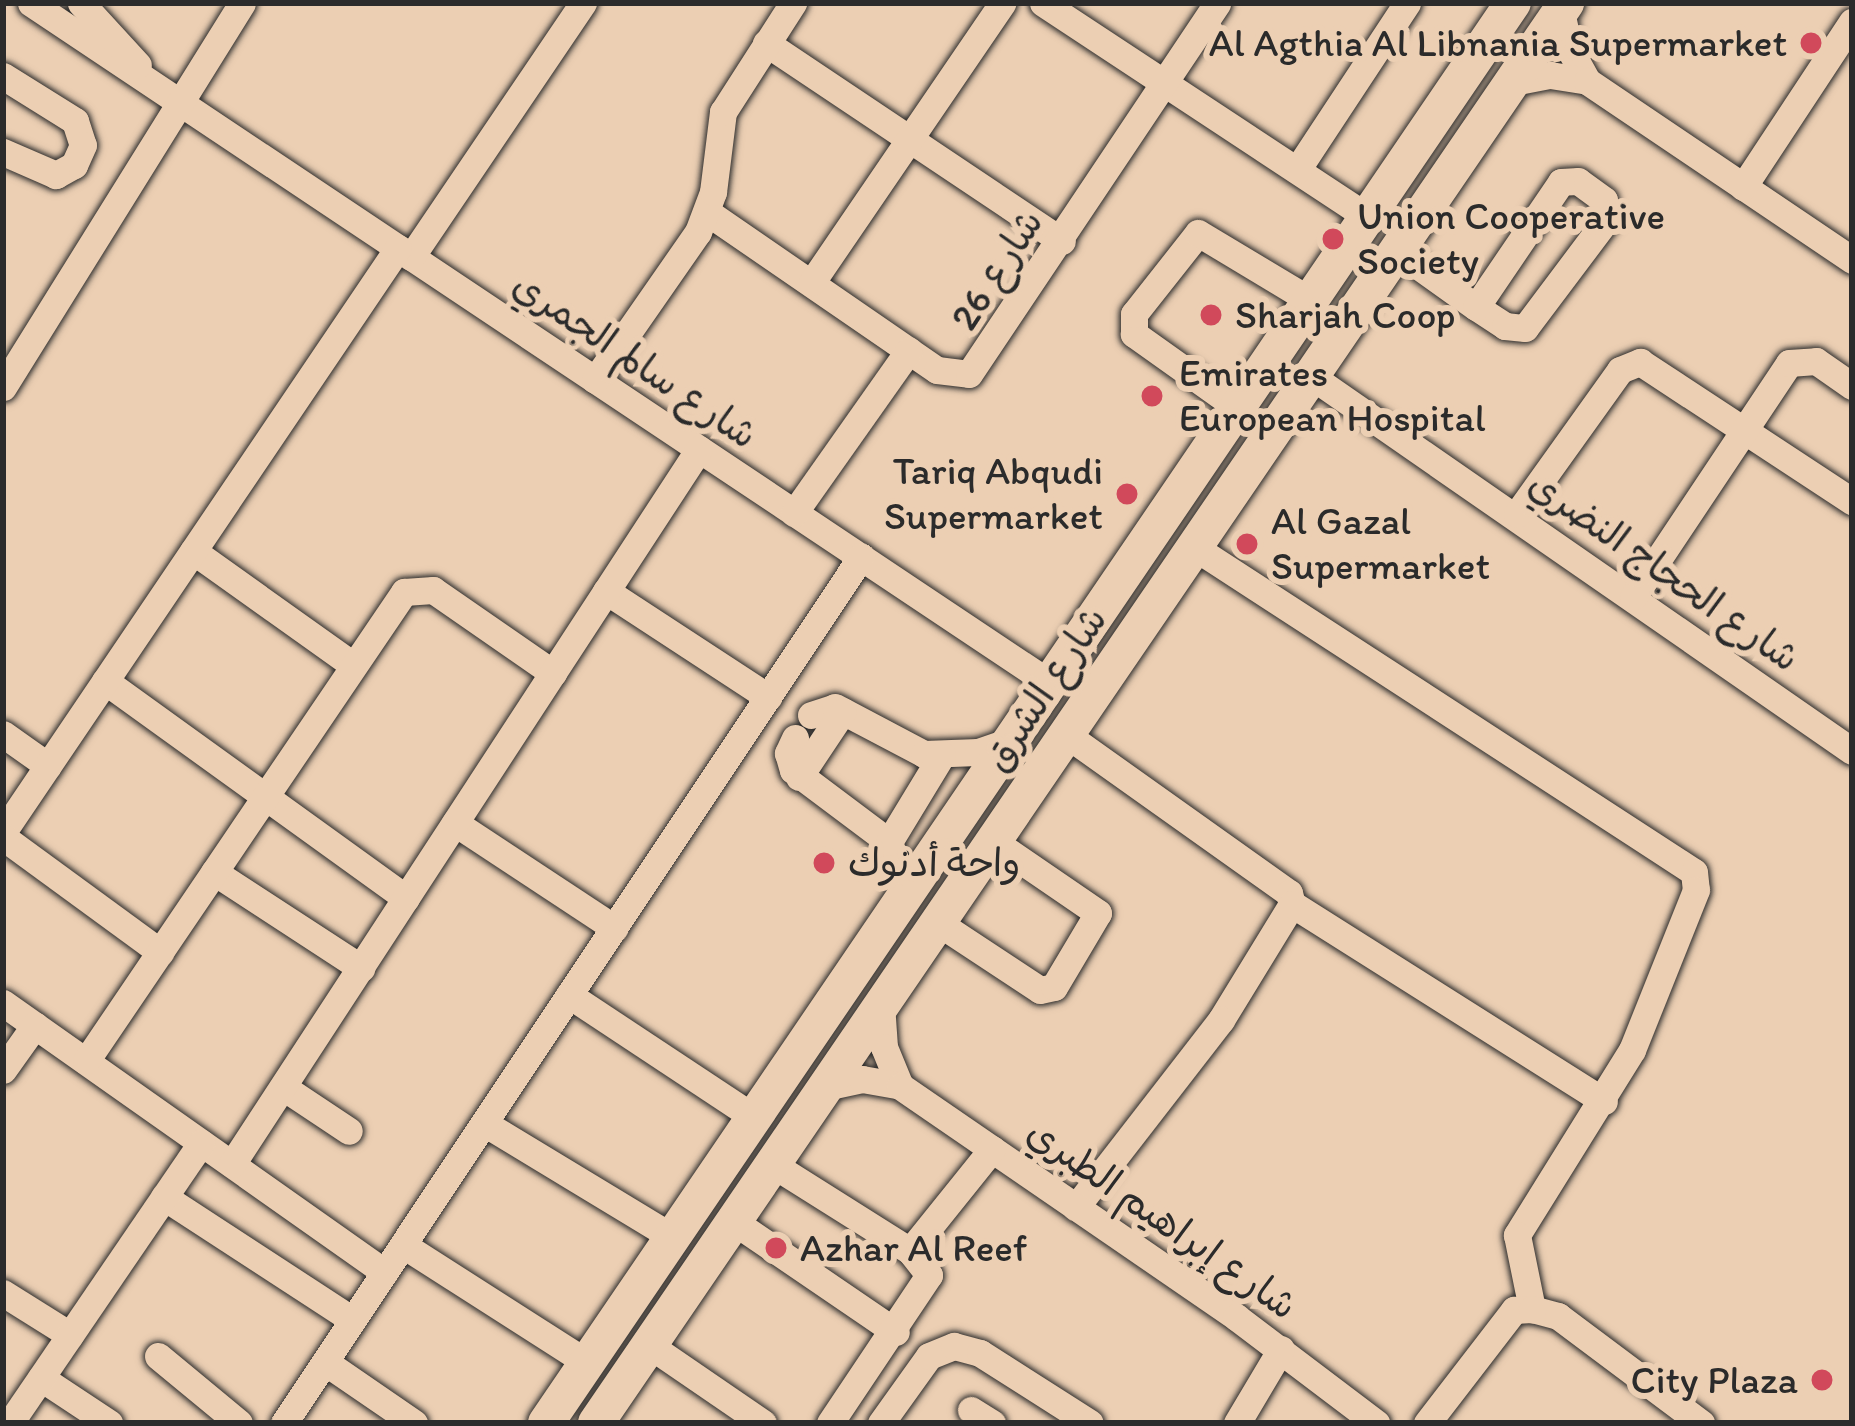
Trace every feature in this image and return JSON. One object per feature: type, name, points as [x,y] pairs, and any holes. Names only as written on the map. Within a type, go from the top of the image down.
[{"type":"main road","name":"شارع الشرق","points":[[546,1423],[1513,3]]},
{"type":"main road","name":"شارع الشرق","points":[[596,1423],[1564,7]]},
{"type":"street","name":"شارع سالم الجمري","points":[[31,3],[1051,684]]},
{"type":"street","name":"شارع سالم الجمري","points":[[81,3],[176,101]]},
{"type":"street","points":[[3,387],[176,101],[242,3]]},
{"type":"street","points":[[160,952],[3,834],[193,551],[583,3]]},
{"type":"street","points":[[595,380],[707,212],[723,112],[793,3]]},
{"type":"street","points":[[812,282],[1002,3]]},
{"type":"street","points":[[1043,3],[1368,217]]},
{"type":"street","name":"شارع 26","points":[[707,212],[947,375],[978,368],[1217,3]]},
{"type":"street","points":[[1297,170],[1407,3]]},
{"type":"street","points":[[1564,7],[1587,81]]},
{"type":"street","points":[[1743,187],[1844,54],[1852,22]]},
{"type":"street","points":[[766,43],[1062,242]]},
{"type":"street","points":[[1513,82],[1550,75],[1587,81],[1852,260]]},
{"type":"street","points":[[3,76],[75,121],[80,157],[124,187]]},
{"type":"street","points":[[3,152],[45,175],[65,172],[80,157]]},
{"type":"street","points":[[1396,250],[1476,307],[1511,328],[1537,320],[1606,220],[1604,200],[1578,181],[1561,182],[1476,307]]},
{"type":"street","points":[[1238,408],[1134,334],[1134,314],[1198,233],[1311,301]]},
{"type":"street","points":[[794,513],[909,350]]},
{"type":"street","points":[[1633,597],[1744,428],[1795,360],[1816,361],[1852,386]]},
{"type":"street","points":[[1517,514],[1632,363],[1651,365],[1852,501]]},
{"type":"street","name":"شارع الحجاج النضري","points":[[1311,376],[1517,514],[1852,751]]},
{"type":"street","points":[[232,1164],[699,449]]},
{"type":"street","points":[[1194,547],[1694,872],[1696,890],[1604,1101],[1517,1235],[1532,1309]]},
{"type":"street","points":[[193,551],[353,665]]},
{"type":"street","points":[[284,1423],[861,557]]},
{"type":"street","points":[[86,1061],[399,598],[418,586],[553,673]]},
{"type":"street","points":[[606,591],[768,697]]},
{"type":"street","points":[[105,681],[406,898]]},
{"type":"street","points":[[906,890],[889,842],[799,777],[789,762],[803,726],[826,707],[844,711],[907,749],[942,755],[1012,740]]},
{"type":"street","points":[[799,777],[844,711]]},
{"type":"street","points":[[3,734],[48,766]]},
{"type":"street","points":[[1064,734],[1289,893],[1292,904],[1604,1101]]},
{"type":"street","points":[[889,842],[942,755]]},
{"type":"street","points":[[455,823],[614,928]]},
{"type":"street","points":[[937,922],[1040,990],[1054,987],[1098,913],[993,841]]},
{"type":"street","points":[[214,872],[361,968]]},
{"type":"street","points":[[1076,1207],[1221,1020],[1292,904]]},
{"type":"street","points":[[569,995],[752,1116]]},
{"type":"street","points":[[3,1003],[385,1272]]},
{"type":"street","points":[[881,1004],[884,1047],[900,1086]]},
{"type":"street","points":[[3,1070],[35,1025]]},
{"type":"street","points":[[825,1087],[862,1079],[900,1086]]},
{"type":"street","name":"شارع إبراهيم الطبري","points":[[900,1086],[1281,1348],[1376,1423]]},
{"type":"street","points":[[283,1088],[349,1131]]},
{"type":"street","points":[[484,1123],[674,1238]]},
{"type":"street","points":[[3,1415],[12,1422],[201,1143]]},
{"type":"street","points":[[910,1251],[992,1149]]},
{"type":"street","points":[[772,1164],[910,1251],[929,1275],[896,1332],[830,1423]]},
{"type":"street","points":[[164,1197],[353,1320]]},
{"type":"street","points":[[733,1221],[896,1332]]},
{"type":"street","points":[[403,1245],[586,1362]]},
{"type":"street","points":[[3,1293],[70,1335]]},
{"type":"street","points":[[1427,1423],[1514,1310],[1532,1309],[1558,1316],[1701,1423]]},
{"type":"street","points":[[649,1346],[763,1423]]},
{"type":"street","points":[[881,1423],[928,1356],[954,1346],[980,1353],[1090,1423]]},
{"type":"street","points":[[1237,1423],[1281,1348]]},
{"type":"street","points":[[158,1355],[238,1423]]},
{"type":"street","points":[[325,1362],[414,1423]]},
{"type":"street","points":[[41,1378],[109,1423]]},
{"type":"place","name":"Al Agthia Al Libnania Supermarket","points":[[1811,43]]},
{"type":"place","name":"Union Cooperative Society","points":[[1333,239]]},
{"type":"place","name":"Sharjah Coop","points":[[1211,315]]},
{"type":"place","name":"Emirates European Hospital","points":[[1152,396]]},
{"type":"place","name":"Tariq Abqudi Supermarket","points":[[1127,494]]},
{"type":"place","name":"Al Gazal Supermarket","points":[[1247,544]]},
{"type":"place","name":"واحة أدنوك","points":[[824,863]]},
{"type":"place","name":"Azhar Al Reef","points":[[776,1248]]},
{"type":"place","name":"City Plaza","points":[[1822,1380]]}]
